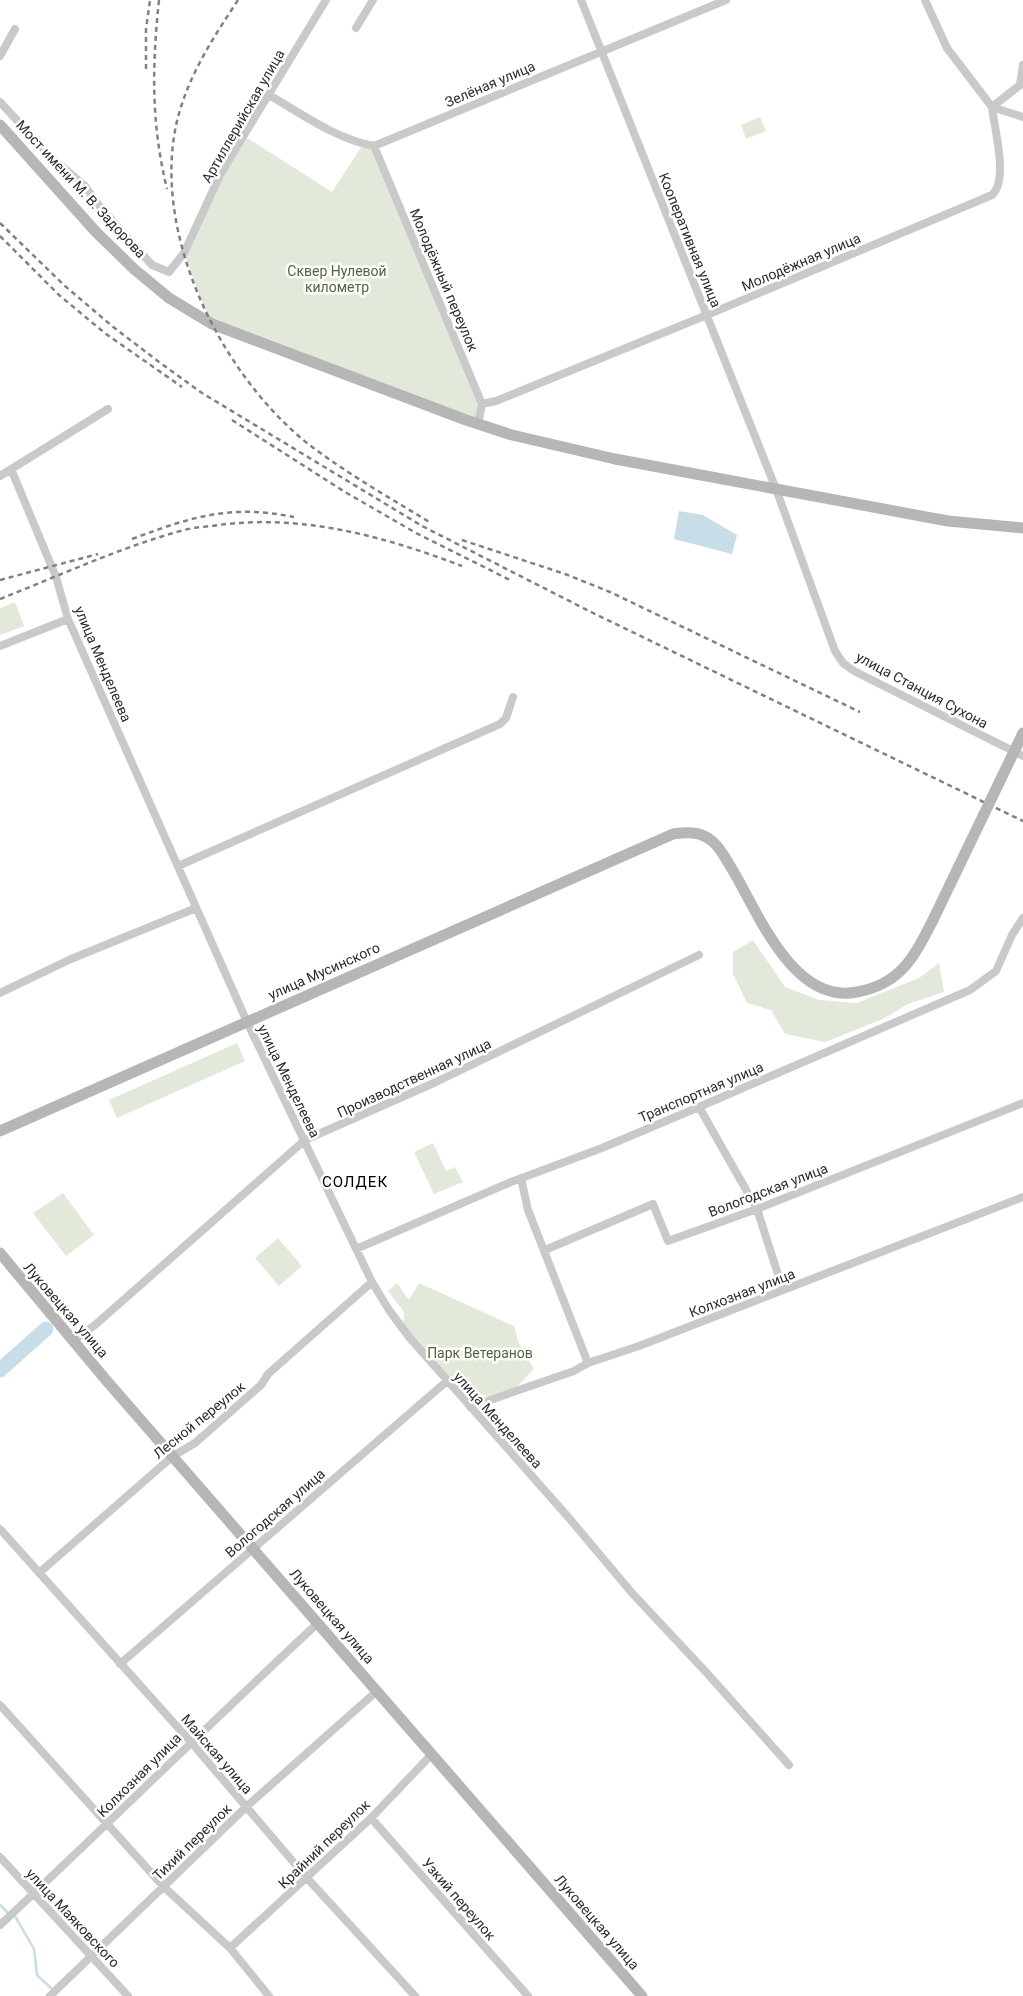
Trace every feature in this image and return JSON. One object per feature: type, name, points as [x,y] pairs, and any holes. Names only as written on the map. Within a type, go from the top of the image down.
[{"type":"street","name":"Артиллерийская улица","points":[[0,102],[51,157],[85,186],[100,207],[148,261],[157,269],[169,272],[184,253],[221,173],[326,0]]},
{"type":"street","points":[[356,28],[373,0]]},
{"type":"street","name":"Кооперативная улица","points":[[581,0],[776,489]]},
{"type":"street","name":"Зелёная улица","points":[[374,146],[726,0]]},
{"type":"street","points":[[926,0],[947,48],[992,107],[1023,117]]},
{"type":"street","points":[[0,56],[16,29]]},
{"type":"street","points":[[992,107],[1020,85],[1023,65]]},
{"type":"street","points":[[269,95],[330,130],[363,144],[374,146]]},
{"type":"street","name":"Молодёжная улица","points":[[482,404],[496,401],[707,315],[992,195],[998,188],[1000,175],[992,107]]},
{"type":"street","name":"Мост имени М. В. Задорова","points":[[0,125],[96,232],[151,283],[188,311],[212,324],[478,424],[615,459],[948,520],[1023,528]]},
{"type":"street","name":"Молодёжный переулок","points":[[374,146],[482,404]]},
{"type":"street","points":[[478,424],[482,404]]},
{"type":"street","points":[[0,476],[108,409]]},
{"type":"street","name":"улица Менделеева","points":[[11,469],[56,577],[68,619],[246,1022],[305,1140],[372,1282],[409,1337],[447,1382],[569,1518],[632,1593],[706,1671],[789,1765]]},
{"type":"street","name":"улица Станция Сухона","points":[[776,489],[835,651],[843,663],[854,671],[934,713],[1023,756]]},
{"type":"street","points":[[0,646],[68,619]]},
{"type":"street","points":[[178,866],[500,724],[506,718],[513,697]]},
{"type":"street","name":"улица Мусинского","points":[[0,1130],[659,838],[680,833],[699,834],[712,840],[726,860],[771,938],[788,963],[806,979],[826,990],[852,993],[875,989],[898,975],[915,956],[1023,733]]},
{"type":"street","points":[[0,993],[71,959],[196,908]]},
{"type":"street","name":"Транспортная улица","points":[[356,1249],[520,1178],[602,1148],[970,990],[996,971],[1012,935],[1023,918]]},
{"type":"street","name":"Производственная улица","points":[[74,1340],[95,1325],[305,1140],[443,1079],[699,955]]},
{"type":"street","name":"Вологодская улица","points":[[545,1250],[653,1204],[668,1241],[1023,1103]]},
{"type":"street","points":[[699,1107],[757,1208],[783,1290]]},
{"type":"street","points":[[520,1178],[528,1210],[588,1363]]},
{"type":"street","name":"Колхозная улица","points":[[470,1407],[565,1375],[588,1363],[1023,1197]]},
{"type":"street","name":"Луковецкая улица","points":[[0,1254],[253,1549],[642,1996]]},
{"type":"street","name":"Лесной переулок","points":[[39,1573],[173,1456],[194,1443],[261,1385],[268,1374],[372,1282]]},
{"type":"street","name":"Вологодская улица","points":[[120,1664],[447,1382]]},
{"type":"street","name":"Майская улица","points":[[0,1529],[190,1741],[307,1878],[415,1996]]},
{"type":"street","name":"Колхозная улица","points":[[0,1925],[108,1824],[190,1741],[318,1623]]},
{"type":"street","name":"Тихий переулок","points":[[50,1996],[246,1807],[377,1691]]},
{"type":"street","points":[[0,1705],[164,1887],[230,1948],[269,1996]]},
{"type":"street","name":"Крайний переулок","points":[[230,1948],[371,1818],[432,1754]]},
{"type":"street","name":"Узкий переулок","points":[[371,1818],[528,1996]]},
{"type":"street","name":"улица Маяковского","points":[[0,1857],[128,1996]]},
{"type":"green space","points":[[760,117],[766,131],[746,139],[741,125]]},
{"type":"green space","name":"Сквер Нулевой километр","points":[[244,136],[332,192],[363,144],[374,146],[482,404],[478,425],[212,324],[184,253]]},
{"type":"green space","points":[[15,602],[24,626],[0,635],[0,608]]},
{"type":"green space","points":[[753,940],[785,987],[819,1000],[857,1003],[919,978],[939,963],[944,992],[908,1004],[883,1019],[825,1042],[785,1034],[771,1010],[747,1003],[733,974],[733,952]]},
{"type":"green space","points":[[237,1043],[245,1061],[117,1118],[109,1100]]},
{"type":"green space","points":[[433,1143],[446,1171],[455,1167],[463,1182],[434,1194],[414,1152]]},
{"type":"green space","points":[[63,1193],[94,1235],[66,1256],[33,1213]]},
{"type":"green space","points":[[278,1238],[302,1266],[279,1286],[255,1258]]},
{"type":"green space","name":"Парк Ветеранов","points":[[397,1283],[409,1300],[419,1283],[514,1326],[518,1341],[534,1369],[512,1392],[493,1398],[457,1386],[403,1325],[404,1312],[388,1291]]},
{"type":"water","points":[[679,511],[703,515],[737,535],[732,554],[674,539]]},
{"type":"waterway","points":[[0,1370],[46,1329]]},
{"type":"waterway","points":[[0,1905],[8,1913]]},
{"type":"waterway","points":[[15,1916],[34,1949],[37,1975],[52,1989]]},
{"type":"railway","points":[[146,69],[146,29],[150,0]]},
{"type":"railway","points":[[159,0],[154,95],[158,141],[167,189]]},
{"type":"railway","points":[[238,0],[195,73],[177,121],[172,164],[174,209],[184,254],[200,298],[221,340],[246,379],[275,414],[307,443],[337,465],[431,523]]},
{"type":"railway","points":[[0,223],[65,286],[112,326],[202,393],[422,526],[593,613],[1023,821]]},
{"type":"railway","points":[[0,236],[59,295],[106,334],[182,387]]},
{"type":"railway","points":[[232,420],[345,492],[416,533],[512,581]]},
{"type":"railway","points":[[132,539],[173,524],[230,512],[271,513],[294,517]]},
{"type":"railway","points":[[0,599],[114,553],[161,537],[192,528],[250,522],[312,525],[342,530],[402,545],[462,566]]},
{"type":"railway","points":[[462,540],[565,574],[610,592],[860,712]]},
{"type":"railway","points":[[0,580],[98,554]]},
{"type":"district","name":"СОЛДЕК","points":[[355,1182]]}]
